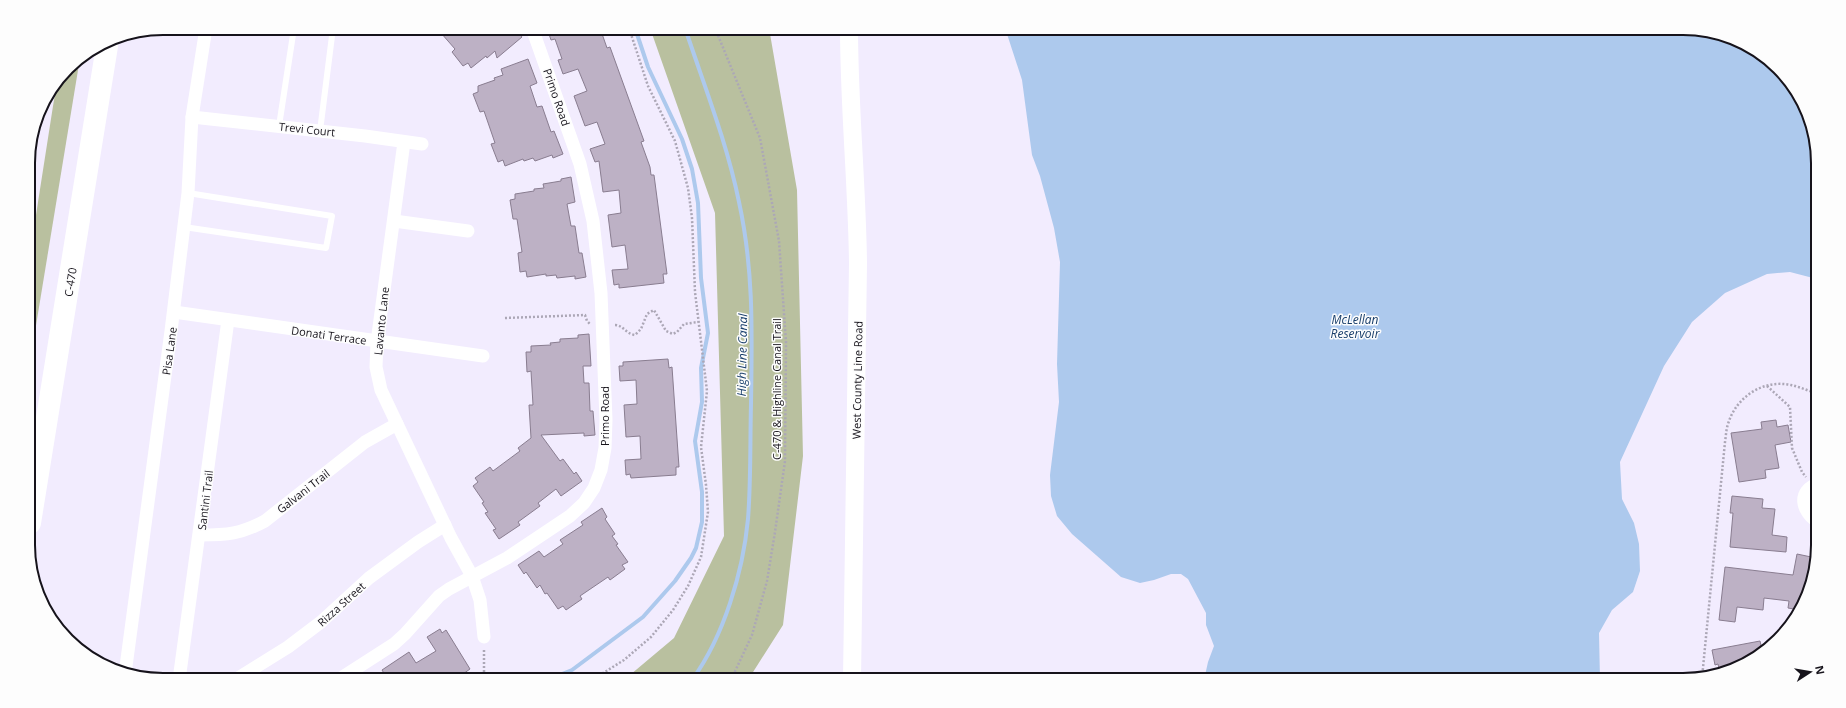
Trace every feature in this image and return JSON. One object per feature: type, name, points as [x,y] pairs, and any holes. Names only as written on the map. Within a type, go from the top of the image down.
[{"type":"highway","name":"C-470","points":[[35,492],[107,48]]},
{"type":"main road","name":"West County Line Road","points":[[837,35],[849,80]]},
{"type":"main road","name":"West County Line Road","points":[[849,35],[849,80],[857,197],[858,263],[858,405],[852,673]]},
{"type":"street","name":"Pisa Lane","points":[[126,667],[174,312],[188,193],[192,116],[205,35]]},
{"type":"street","name":"Primo Road","points":[[349,673],[394,644],[406,634],[439,596],[472,576],[507,558],[577,510],[594,488],[601,470],[605,448],[606,420],[601,293],[593,221],[580,164],[534,35]]},
{"type":"street","name":"Trevi Court","points":[[192,116],[422,144]]},
{"type":"street","name":"Lavanto Lane","points":[[404,142],[377,342],[376,367],[380,390],[445,525],[472,576],[480,600],[484,637]]},
{"type":"street","points":[[394,221],[468,231]]},
{"type":"street","name":"Donati Terrace","points":[[174,312],[484,356]]},
{"type":"street","name":"Santini Trail","points":[[180,673],[200,536],[228,320]]},
{"type":"street","name":"Galvani Trail","points":[[200,536],[223,536],[248,530],[265,521],[365,442],[397,424]]},
{"type":"street","points":[[1811,490],[1805,495],[1804,506],[1807,514],[1811,517]]},
{"type":"street","name":"Rizza Street","points":[[246,673],[288,647],[321,622],[369,578],[418,542],[445,525]]},
{"type":"lane","points":[[279,126],[293,35]]},
{"type":"lane","points":[[320,131],[332,35]]},
{"type":"lane","points":[[184,227],[326,248],[332,216],[188,193]]},
{"type":"path","points":[[603,673],[618,664],[638,648],[656,631],[673,610],[688,586],[701,557],[708,512],[701,447],[707,391],[695,292],[692,218],[688,188],[675,141],[648,86],[631,35]]},
{"type":"path","name":"C-470 & Highline Canal Trail","points":[[718,35],[760,138],[779,241],[786,342],[785,461],[775,532],[767,581],[752,636],[734,673]]},
{"type":"path","points":[[1703,672],[1728,423],[1744,398],[1751,392],[1767,385],[1791,385],[1811,392]]},
{"type":"path","points":[[1767,385],[1790,407],[1792,448],[1802,472],[1811,480]]},
{"type":"path","points":[[484,637],[484,673]]},
{"type":"green space","points":[[652,35],[770,35],[797,190],[803,456],[783,625],[752,673],[632,673],[674,638],[724,536],[715,213]]},
{"type":"green space","points":[[79,67],[35,332],[35,222],[55,95],[61,85]]},
{"type":"water","name":"McLellan Reservoir","points":[[1007,35],[1692,35],[1708,37],[1740,48],[1768,67],[1779,78],[1794,99],[1801,114],[1807,130],[1810,146],[1811,277],[1790,272],[1767,274],[1725,293],[1692,322],[1664,366],[1620,462],[1622,499],[1634,523],[1639,544],[1640,571],[1633,592],[1612,610],[1599,633],[1600,673],[1206,673],[1214,646],[1206,625],[1206,613],[1188,579],[1181,574],[1171,574],[1140,583],[1121,577],[1072,534],[1057,516],[1051,496],[1050,475],[1059,402],[1057,364],[1060,262],[1054,228],[1040,176],[1032,155],[1022,80]]},
{"type":"building","points":[[443,35],[520,35],[522,37],[497,58],[495,51],[471,68],[468,63],[463,66],[452,52],[455,49]]},
{"type":"building","points":[[549,35],[602,35],[607,48],[610,47],[644,141],[641,142],[650,167],[651,175],[654,175],[667,274],[663,274],[664,283],[619,288],[619,284],[614,285],[612,270],[628,269],[625,245],[612,247],[608,215],[621,213],[619,190],[603,192],[599,161],[595,162],[590,149],[605,144],[597,122],[585,126],[574,96],[587,91],[578,69],[563,74],[558,60],[562,59],[555,39],[551,40]]},
{"type":"building","points":[[528,59],[537,83],[530,86],[537,107],[542,106],[551,132],[554,131],[563,154],[553,158],[552,155],[535,161],[533,158],[524,161],[523,159],[505,166],[503,160],[498,162],[491,144],[495,143],[484,111],[480,112],[473,94],[478,92],[478,86],[495,80],[494,78],[503,75],[501,69]]},
{"type":"building","points":[[571,177],[575,202],[567,204],[571,226],[575,226],[579,253],[582,253],[586,277],[575,279],[575,276],[557,278],[556,275],[546,276],[546,274],[527,277],[526,271],[520,272],[518,253],[522,252],[517,219],[513,219],[510,200],[515,199],[515,194],[544,188],[543,184],[561,181],[561,179]]},
{"type":"building","points":[[589,334],[591,366],[583,366],[584,383],[589,383],[590,411],[593,411],[595,435],[584,436],[584,433],[541,435],[560,461],[563,459],[574,474],[576,472],[582,481],[561,496],[556,489],[538,503],[540,506],[518,522],[520,525],[499,539],[493,530],[496,529],[485,513],[488,512],[482,503],[484,502],[473,486],[478,482],[475,478],[490,467],[493,471],[520,451],[518,448],[531,438],[529,405],[533,405],[531,371],[527,372],[526,352],[531,352],[531,346],[551,345],[550,343],[560,342],[560,339],[578,338],[578,335]]},
{"type":"building","points":[[668,359],[669,368],[672,367],[679,467],[676,467],[676,475],[631,478],[630,474],[626,475],[625,460],[641,459],[640,436],[626,437],[624,405],[637,404],[636,380],[620,381],[619,366],[623,366],[623,362]]},
{"type":"building","points":[[1776,420],[1777,427],[1788,425],[1791,442],[1775,445],[1779,468],[1765,470],[1766,478],[1739,482],[1731,433],[1762,429],[1761,422]]},
{"type":"building","points":[[1732,496],[1763,499],[1762,508],[1775,509],[1772,535],[1787,537],[1786,552],[1730,547],[1733,513],[1730,513]]},
{"type":"building","points":[[602,508],[607,517],[605,519],[615,534],[612,536],[618,544],[616,545],[628,562],[622,565],[625,569],[610,580],[608,577],[580,596],[582,599],[566,610],[563,606],[558,609],[547,593],[545,594],[540,585],[537,588],[526,572],[524,574],[518,565],[539,551],[544,557],[563,544],[560,540],[583,525],[581,522]]},
{"type":"building","points":[[1797,554],[1810,557],[1807,578],[1798,602],[1794,609],[1788,608],[1789,601],[1764,598],[1763,610],[1737,607],[1735,622],[1719,620],[1725,567],[1793,575]]},
{"type":"building","points":[[440,629],[442,633],[446,630],[470,669],[464,673],[384,673],[382,670],[409,652],[416,663],[436,651],[427,637]]},
{"type":"building","points":[[1760,641],[1761,647],[1747,656],[1719,668],[1718,664],[1715,665],[1712,650]]},
{"type":"waterway","points":[[564,673],[572,670],[643,617],[675,581],[691,558],[696,548],[702,522],[702,492],[695,441],[702,402],[701,368],[708,333],[701,278],[698,203],[692,169],[682,139],[648,67],[637,35]]},
{"type":"waterway","name":"High Line Canal","points":[[687,35],[722,136],[739,202],[744,228],[750,278],[752,328],[750,490],[748,519],[742,560],[737,582],[714,644],[697,673]]}]
